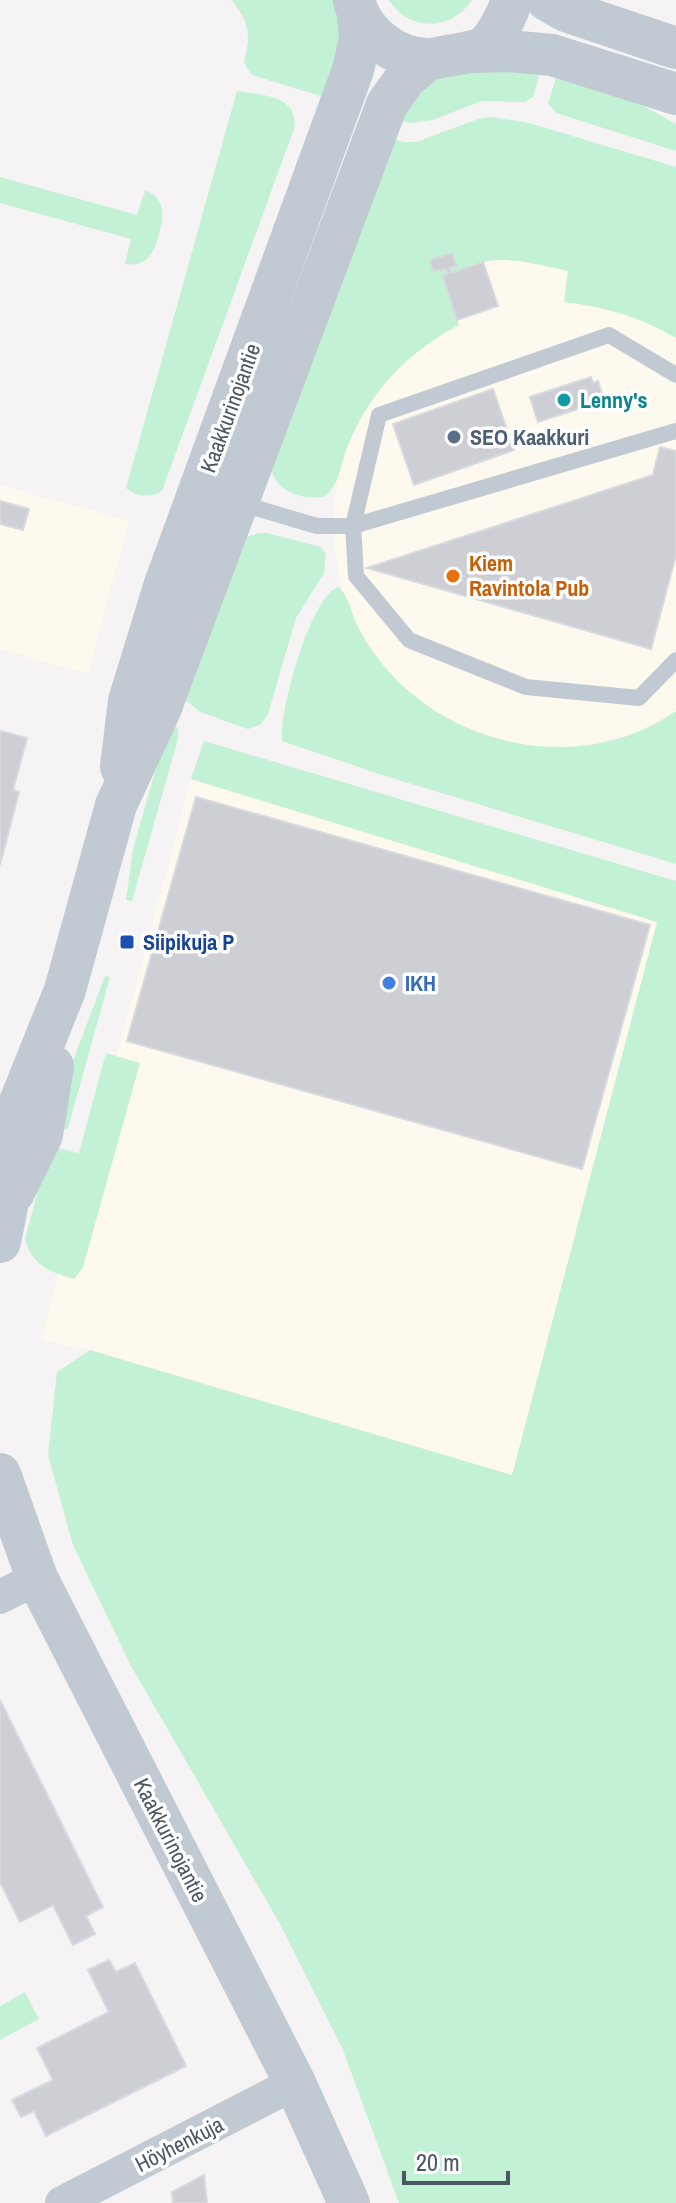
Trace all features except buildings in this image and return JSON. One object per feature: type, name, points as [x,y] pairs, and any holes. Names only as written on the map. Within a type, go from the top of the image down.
[{"type":"street","points":[[474,52],[493,41],[511,0]]},
{"type":"street","points":[[547,0],[566,11],[676,48]]},
{"type":"street","points":[[356,8],[376,38],[400,53],[428,59],[474,52],[552,55],[676,94]]},
{"type":"street","name":"Kaakkurinojantie","points":[[218,499],[353,70],[360,39],[356,8]]},
{"type":"street","name":"Kaakkurinojantie","points":[[3,1215],[10,1127],[65,990],[116,805],[129,701],[165,584],[218,499],[387,104],[405,79],[428,59]]},
{"type":"street","name":"Kaakkurinojantie","points":[[0,1474],[37,1578],[295,2083],[349,2203]]},
{"type":"street","points":[[0,1597],[37,1578]]},
{"type":"street","name":"Höyhenkuja","points":[[62,2203],[295,2083]]},
{"type":"lane","points":[[676,375],[609,335],[379,415],[353,526],[356,576],[409,640],[526,687],[639,698],[676,660]]},
{"type":"lane","points":[[218,499],[317,526],[353,526],[676,431]]},
{"type":"shaded area","points":[[452,253],[457,266],[451,273],[499,260],[569,271],[564,302],[626,314],[676,338],[676,711],[637,732],[602,742],[566,747],[529,746],[494,739],[460,726],[428,707],[400,684],[376,656],[357,625],[343,591],[335,555],[333,519],[337,482],[347,447],[363,414],[383,384],[409,358],[459,325],[443,276],[446,270],[433,271],[430,261]]},
{"type":"shaded area","points":[[0,485],[129,521],[88,674],[0,649]]},
{"type":"shaded area","points":[[191,779],[658,921],[512,1475],[90,1350],[41,1340]]},
{"type":"green space","points":[[231,0],[336,0],[342,23],[327,98],[250,73],[244,62],[247,29]]},
{"type":"green space","points":[[389,0],[472,0],[453,18],[430,24],[407,18]]},
{"type":"green space","points":[[541,69],[533,97],[525,102],[481,101],[433,120],[410,123],[397,120],[418,88],[447,72]]},
{"type":"green space","points":[[558,72],[607,86],[676,124],[676,151],[556,113],[548,103]]},
{"type":"green space","points":[[237,91],[272,97],[285,103],[292,111],[295,126],[162,491],[139,495],[126,488]]},
{"type":"green space","points":[[492,117],[529,123],[676,167],[676,338],[622,314],[564,302],[568,271],[526,262],[494,260],[451,273],[449,268],[456,265],[452,253],[431,260],[433,271],[446,269],[448,274],[443,276],[459,325],[407,361],[379,390],[357,425],[337,478],[326,496],[303,497],[289,491],[277,482],[271,462],[389,138],[416,142],[478,119]]},
{"type":"green space","points":[[0,177],[137,215],[145,190],[152,193],[162,208],[155,247],[144,261],[125,264],[131,239],[0,203]]},
{"type":"green space","points":[[259,533],[321,547],[326,554],[324,573],[296,618],[268,714],[260,725],[248,729],[200,712],[176,696],[242,538]]},
{"type":"green space","points":[[338,587],[345,595],[371,649],[404,687],[438,712],[475,731],[516,743],[557,747],[598,743],[639,732],[676,711],[676,864],[382,775],[282,741],[291,682],[307,632],[327,595]]},
{"type":"green space","points":[[169,723],[178,728],[178,739],[132,901],[126,900],[133,849]]},
{"type":"green space","points":[[204,741],[676,881],[676,2203],[399,2203],[343,2050],[280,1924],[130,1664],[73,1545],[48,1455],[57,1372],[90,1350],[512,1475],[657,922],[191,779]]},
{"type":"green space","points":[[105,976],[110,977],[68,1128],[64,1130],[73,1061]]},
{"type":"green space","points":[[106,1053],[140,1063],[83,1267],[74,1279],[43,1266],[32,1255],[25,1239],[50,1146],[79,1153]]},
{"type":"green space","points":[[25,1992],[39,2019],[0,2040],[0,2006]]},
{"type":"place","name":"Lenny's","points":[[564,400]]},
{"type":"place","name":"SEO Kaakkuri","points":[[454,437]]},
{"type":"place","name":"Kiem Ravintola Pub","points":[[453,576]]},
{"type":"place","name":"Siipikuja P","points":[[127,942]]},
{"type":"place","name":"IKH","points":[[389,983]]}]
